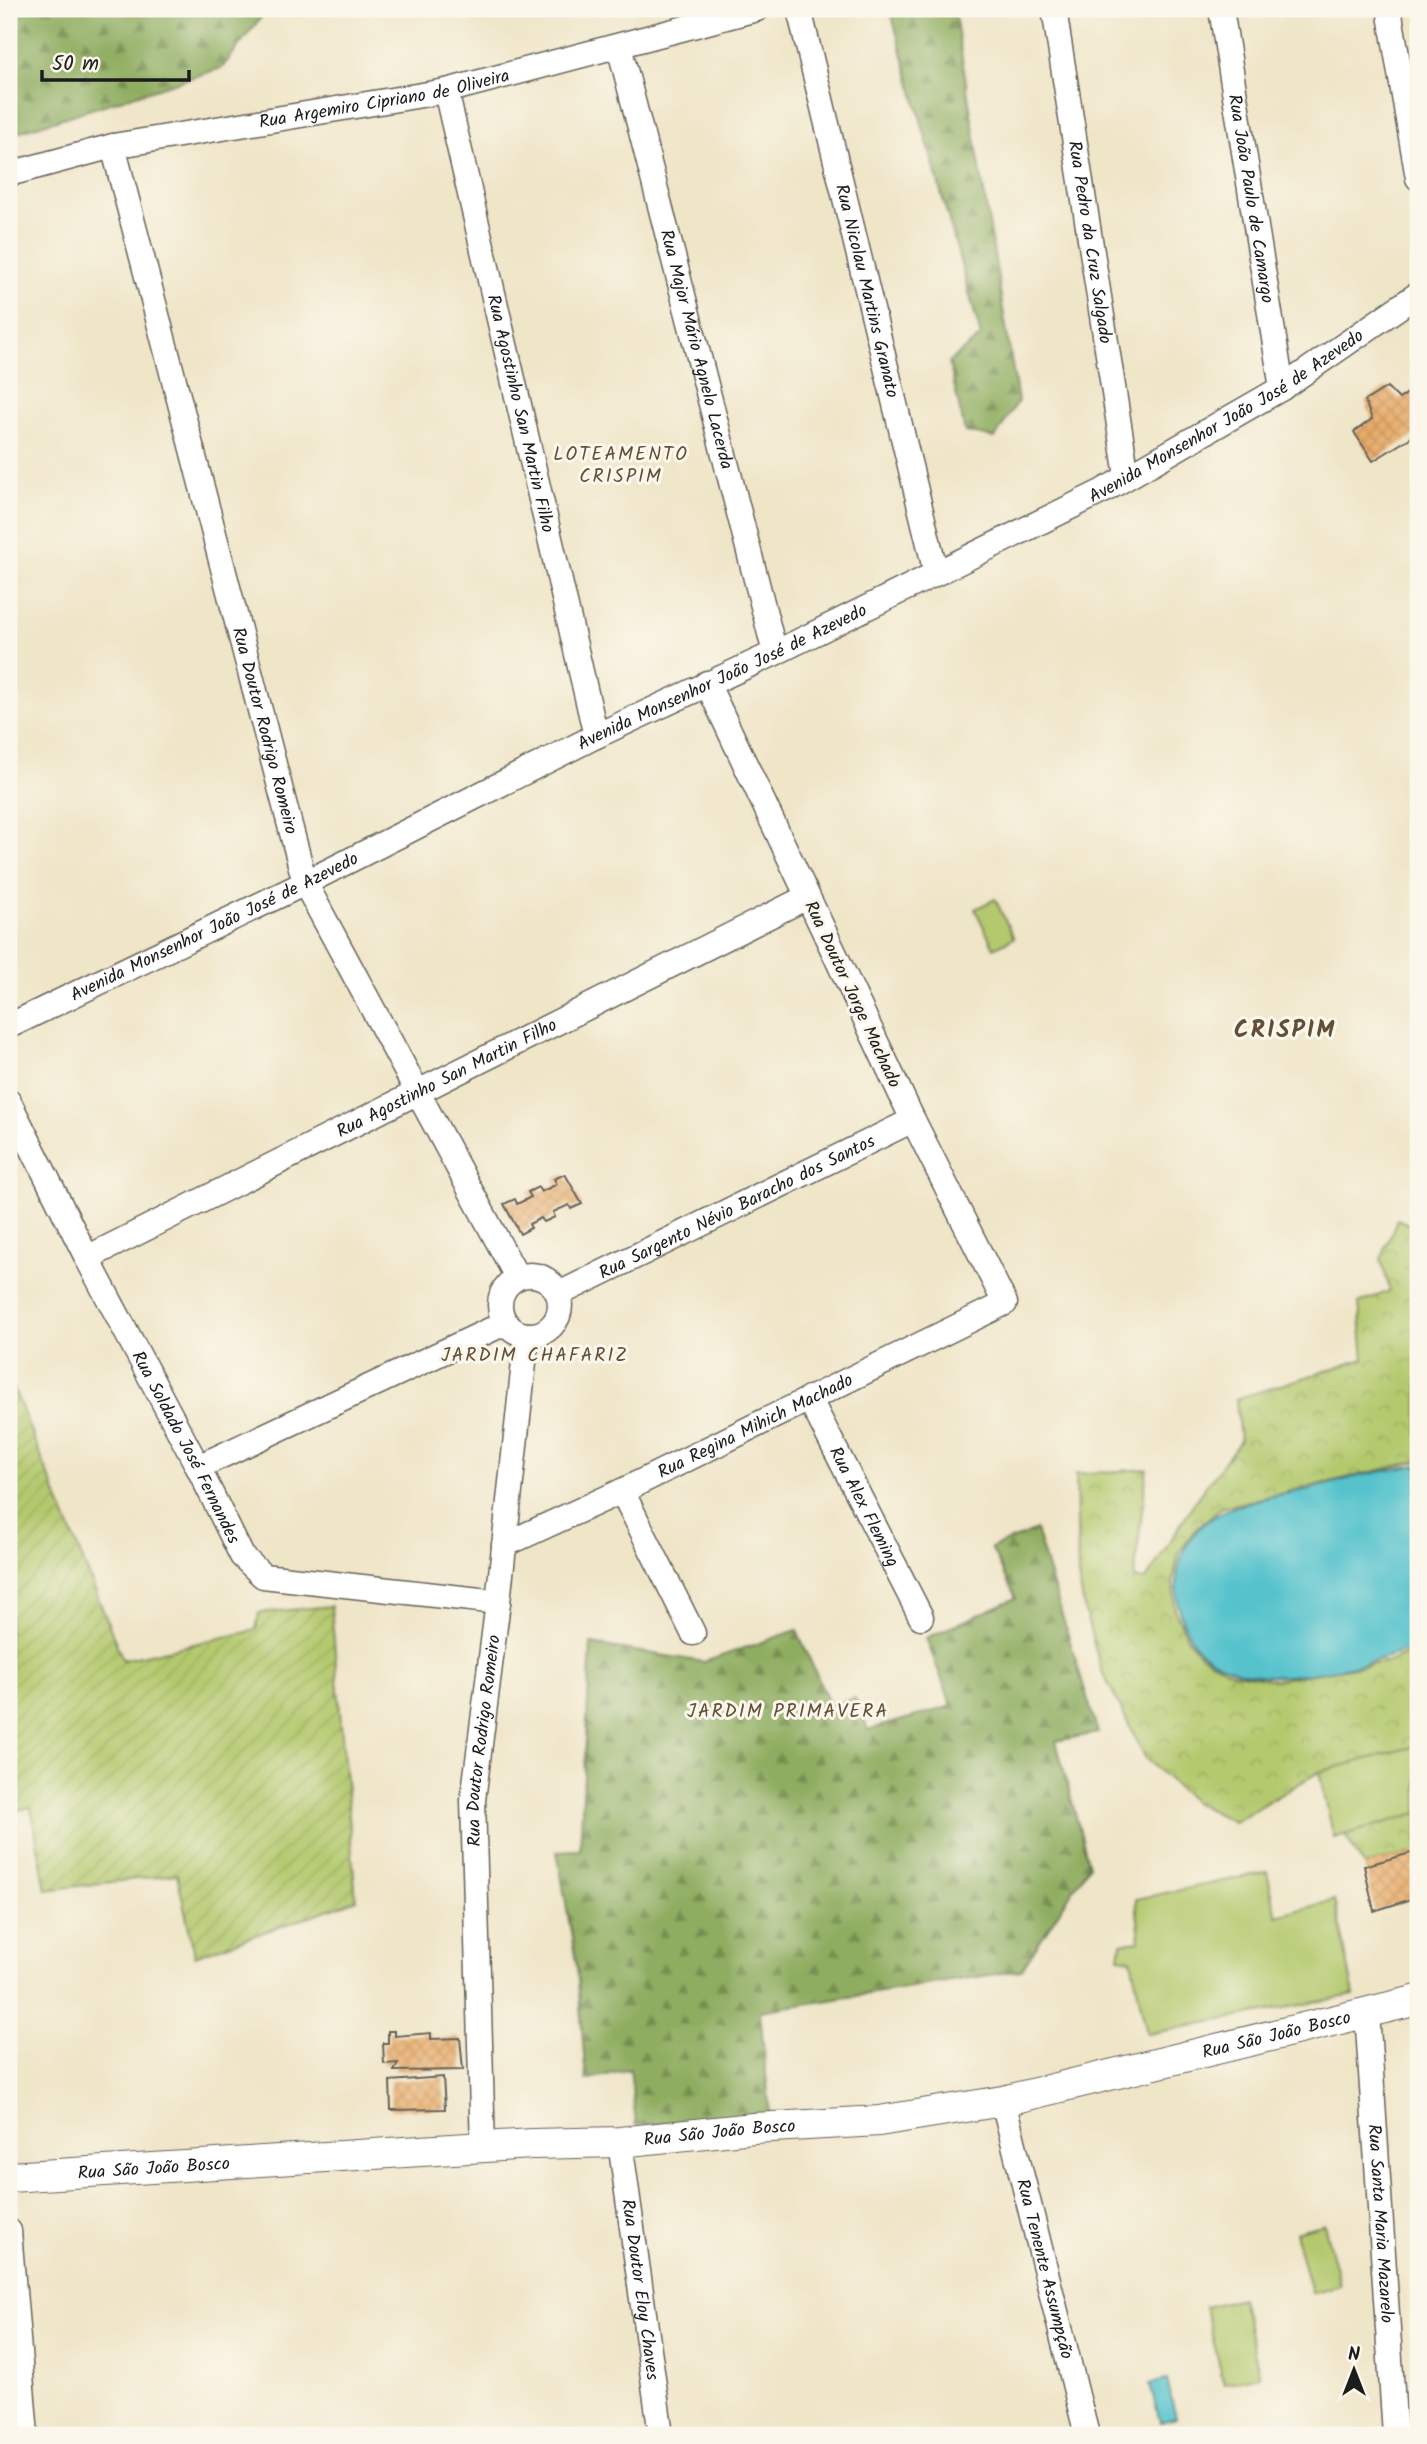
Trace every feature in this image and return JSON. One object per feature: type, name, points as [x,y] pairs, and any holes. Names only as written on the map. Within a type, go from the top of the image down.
[{"type":"main road","name":"Rua São João Bosco","points":[[9,2177],[532,2144],[620,2142],[753,2128],[879,2120],[1003,2101],[1418,2000]]},
{"type":"street","name":"Rua Argemiro Cipriano de Oliveira","points":[[9,174],[113,146],[446,91],[757,9]]},
{"type":"street","name":"Rua Nicolau Martins Granato","points":[[799,9],[936,573]]},
{"type":"street","name":"Rua Pedro da Cruz Salgado","points":[[1054,9],[1127,475]]},
{"type":"street","name":"Rua João Paulo de Camargo","points":[[1221,9],[1282,388]]},
{"type":"street","points":[[1389,9],[1418,177]]},
{"type":"street","name":"Rua Major Mário Agnelo Lacerda","points":[[619,46],[775,653]]},
{"type":"street","name":"Rua Agostinho San Martin Filho","points":[[446,91],[597,736]]},
{"type":"street","name":"Rua Doutor Rodrigo Romeiro","points":[[113,146],[305,883],[517,1277]]},
{"type":"street","name":"Avenida Monsenhor João José de Azevedo","points":[[9,1026],[305,883],[597,736],[775,653],[1103,491],[1282,388],[1418,294]]},
{"type":"street","name":"Rua Doutor Jorge Machado","points":[[708,683],[912,1120],[1005,1303]]},
{"type":"street","name":"Rua Agostinho San Martin Filho","points":[[87,1258],[807,897]]},
{"type":"street","name":"Rua Soldado José Fernandes","points":[[9,1102],[242,1556],[263,1576],[498,1602]]},
{"type":"street","name":"Rua Sargento Névio Baracho dos Santos","points":[[559,1294],[912,1120]]},
{"type":"street","points":[[534,1274],[549,1281],[559,1294],[561,1310],[554,1324],[542,1333],[518,1333],[505,1323],[499,1306],[504,1289],[517,1277],[534,1274]]},
{"type":"street","name":"Rua Regina Mihich Machado","points":[[504,1545],[622,1491],[1005,1303]]},
{"type":"street","points":[[198,1467],[505,1323]]},
{"type":"street","name":"Rua Doutor Rodrigo Romeiro","points":[[484,2148],[473,1800],[527,1335]]},
{"type":"street","name":"Rua Alex Fleming","points":[[809,1398],[921,1617]]},
{"type":"street","points":[[622,1491],[693,1633]]},
{"type":"street","name":"Rua Santa Maria Mazarelo","points":[[1367,2012],[1395,2435]]},
{"type":"street","name":"Rua Tenente Assumpção","points":[[1003,2101],[1087,2435]]},
{"type":"street","name":"Rua Doutor Eloy Chaves","points":[[620,2142],[661,2435]]},
{"type":"street","points":[[9,2231],[26,2435]]},
{"type":"street","points":[[1395,2435],[1418,2434]]},
{"type":"green space","points":[[9,9],[326,9],[321,13],[262,16],[222,68],[9,135]]},
{"type":"green space","points":[[890,9],[954,9],[1018,401],[995,438],[965,432],[949,362],[981,336]]},
{"type":"green space","points":[[995,899],[1014,938],[994,948],[975,909]]},
{"type":"green space","points":[[1397,1219],[1418,1228],[1418,1461],[1220,1508],[1194,1531],[1179,1553],[1173,1582],[1175,1610],[1188,1639],[1201,1655],[1230,1672],[1275,1680],[1391,1661],[1418,1648],[1418,1745],[1319,1772],[1234,1822],[1195,1803],[1146,1759],[1101,1669],[1078,1576],[1076,1474],[1147,1469],[1134,1579],[1146,1580],[1197,1498],[1240,1441],[1236,1399],[1364,1359],[1359,1303],[1390,1291],[1381,1259]]},
{"type":"green space","points":[[9,1377],[123,1660],[256,1630],[259,1613],[331,1606],[356,1900],[195,1956],[177,1874],[46,1890],[31,1807],[9,1812]]},
{"type":"green space","points":[[1036,1530],[1098,1733],[1056,1741],[1089,1865],[1021,1970],[760,2011],[770,2116],[636,2125],[630,2069],[586,2080],[577,1968],[557,1851],[580,1850],[591,1644],[704,1662],[797,1630],[830,1706],[855,1698],[868,1730],[952,1706],[926,1638],[1016,1598],[991,1548]]},
{"type":"green space","points":[[1418,1745],[1418,1813],[1334,1838],[1319,1772]]},
{"type":"green space","points":[[1418,1813],[1418,1851],[1364,1866],[1345,1835]]},
{"type":"green space","points":[[1267,1872],[1277,1916],[1335,1900],[1354,1995],[1147,2034],[1131,1959],[1119,1957],[1121,1943],[1140,1941],[1136,1899]]},
{"type":"green space","points":[[1324,2224],[1340,2285],[1311,2293],[1295,2232]]},
{"type":"green space","points":[[1241,2298],[1260,2376],[1224,2384],[1205,2307]]},
{"type":"water","points":[[1418,1465],[1418,1646],[1351,1667],[1275,1676],[1231,1669],[1199,1650],[1183,1622],[1177,1577],[1185,1548],[1204,1524],[1227,1510],[1248,1503],[1363,1475]]},
{"type":"water","points":[[1167,2380],[1176,2418],[1160,2422],[1150,2384]]},
{"type":"building","points":[[1418,386],[1418,433],[1373,461],[1354,432],[1372,419],[1365,401],[1387,387],[1399,399]]},
{"type":"building","points":[[565,1174],[582,1204],[571,1209],[569,1205],[553,1212],[555,1217],[544,1222],[541,1218],[529,1224],[531,1228],[520,1234],[504,1204],[515,1199],[517,1204],[531,1197],[528,1192],[538,1187],[541,1192],[557,1184],[554,1179]]},
{"type":"building","points":[[1418,1851],[1418,1897],[1374,1911],[1364,1866]]},
{"type":"building","points":[[388,2031],[395,2031],[395,2036],[431,2033],[431,2039],[460,2038],[463,2070],[394,2071],[398,2063],[384,2064],[383,2043],[388,2043]]},
{"type":"building","points":[[443,2077],[445,2109],[391,2110],[390,2081]]},
{"type":"district","name":"LOTEAMENTO CRISPIM","points":[[621,464]]},
{"type":"district","name":"CRISPIM","points":[[1285,1029]]},
{"type":"district","name":"JARDIM CHAFARIZ","points":[[535,1354]]},
{"type":"district","name":"JARDIM PRIMAVERA","points":[[788,1710]]}]
